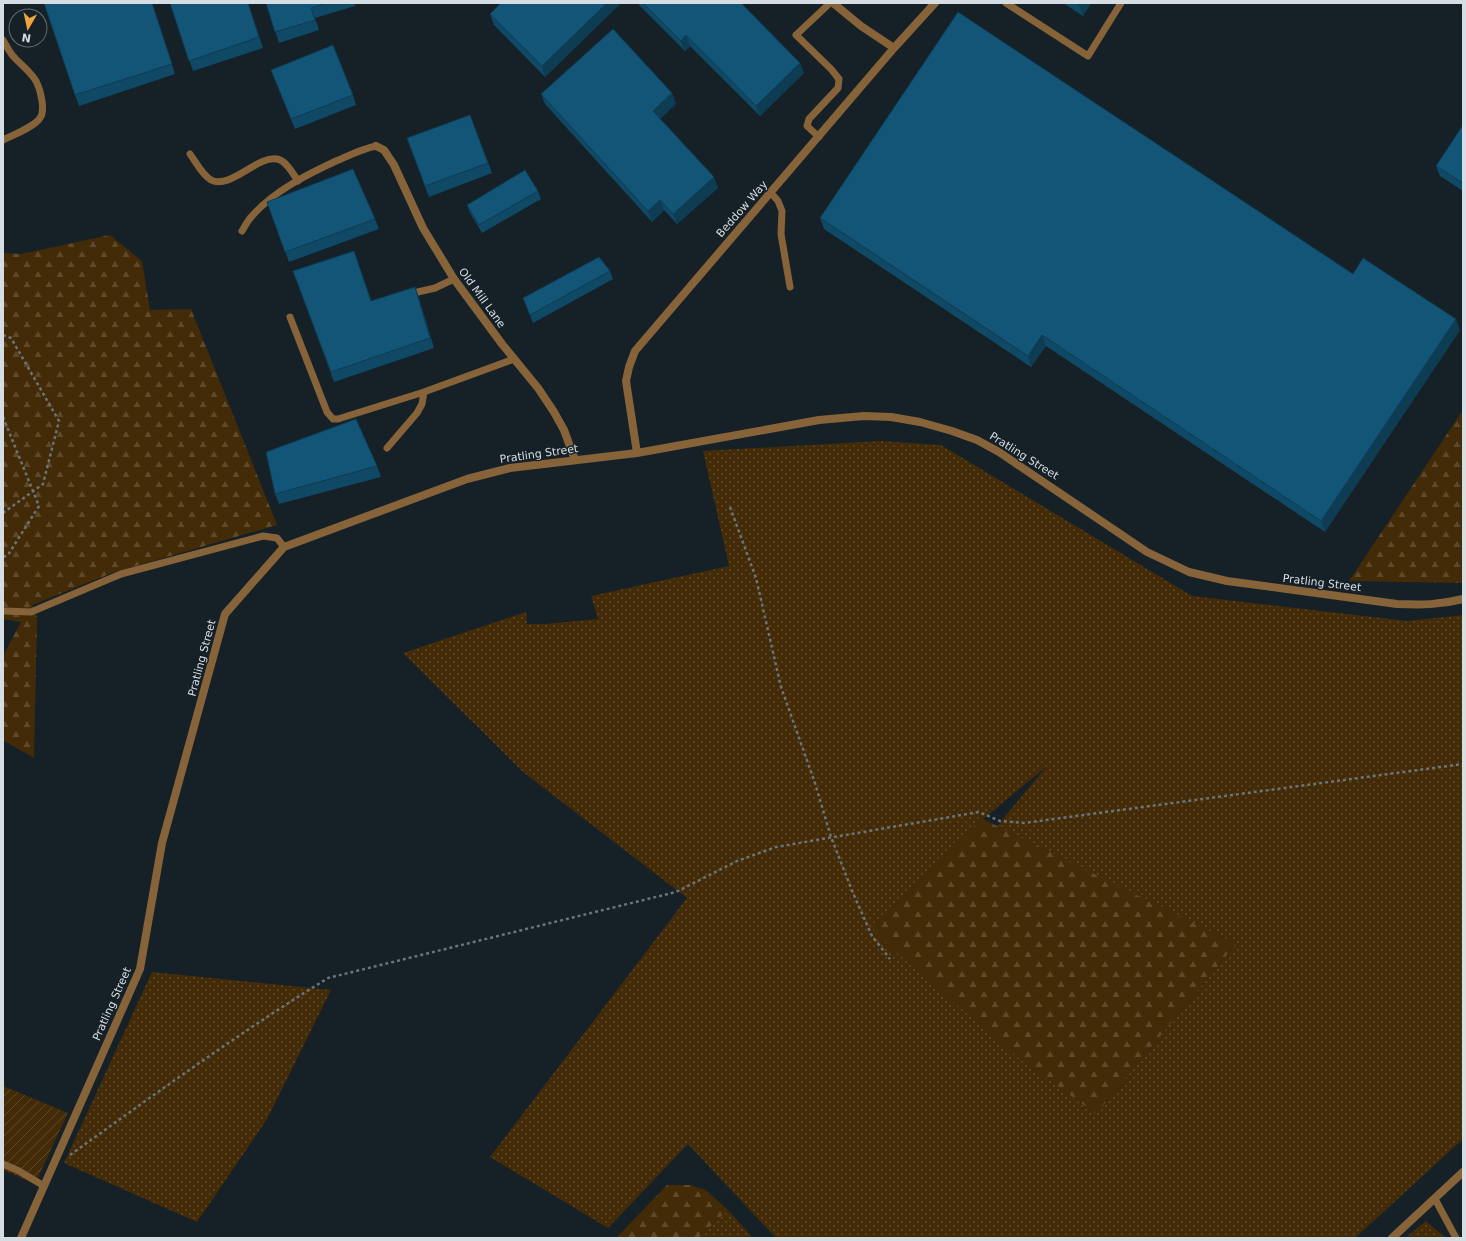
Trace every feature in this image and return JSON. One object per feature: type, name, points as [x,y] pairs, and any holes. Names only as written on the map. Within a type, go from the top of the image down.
[{"type":"street","points":[[833,3],[861,26],[894,48]]},
{"type":"street","name":"Beddow Way","points":[[636,453],[626,382],[629,367],[635,351],[894,48],[935,3]]},
{"type":"street","name":"Old Mill Lane","points":[[376,146],[384,150],[394,165],[423,228],[454,279],[514,359],[538,388],[554,412],[564,430],[575,460]]},
{"type":"street","name":"Pratling Street","points":[[21,1238],[140,969],[162,843],[225,614],[284,547],[467,479],[510,468],[636,453],[819,420],[842,417],[891,417],[920,422],[970,438],[999,452],[1147,552],[1189,572],[1234,582],[1397,604],[1444,604],[1463,599]]},
{"type":"street","points":[[1392,1238],[1463,1172]]},
{"type":"lane","points":[[819,137],[807,126],[809,119],[838,88],[839,79],[831,69],[796,35],[830,3]]},
{"type":"lane","points":[[1006,3],[1088,56],[1121,3]]},
{"type":"lane","points":[[3,40],[12,55],[27,70],[36,82],[43,107],[42,114],[35,123],[3,140]]},
{"type":"lane","points":[[242,231],[251,216],[272,198],[298,180],[364,148],[376,146]]},
{"type":"lane","points":[[190,154],[205,175],[211,180],[218,182],[233,178],[268,159],[277,159],[284,162],[298,180]]},
{"type":"lane","points":[[771,193],[778,201],[782,211],[781,234],[790,287]]},
{"type":"lane","points":[[404,296],[435,288],[454,279]]},
{"type":"lane","points":[[290,317],[327,412],[333,419],[338,419],[424,392],[514,359]]},
{"type":"lane","points":[[387,448],[417,413],[422,404],[424,392]]},
{"type":"lane","points":[[3,611],[31,612],[121,574],[263,536],[277,538],[284,547]]},
{"type":"lane","points":[[3,1164],[19,1171],[44,1186]]},
{"type":"lane","points":[[1435,1199],[1456,1238]]},
{"type":"path","points":[[3,335],[11,338],[59,421],[43,484],[3,513]]},
{"type":"path","points":[[3,417],[39,506],[8,556],[3,557]]},
{"type":"path","points":[[730,507],[756,578],[781,687],[815,783],[831,837],[853,894],[872,936],[890,959]]},
{"type":"path","points":[[67,1157],[183,1074],[286,1004],[328,978],[676,892],[737,861],[776,847],[979,812],[1000,821],[1024,823],[1463,764]]},
{"type":"green space","points":[[110,235],[142,261],[150,310],[191,309],[277,525],[112,573],[32,605],[37,618],[34,758],[3,740],[3,656],[21,622],[3,619],[3,253],[21,254]]},
{"type":"green space","points":[[1463,410],[1463,583],[1349,581]]},
{"type":"green space","points":[[880,441],[941,445],[1192,596],[1407,621],[1463,615],[1463,1139],[1355,1238],[776,1238],[688,1144],[608,1228],[490,1157],[687,898],[523,772],[403,653],[526,612],[527,624],[545,624],[598,619],[591,596],[729,566],[703,451]],"holes":[[[1047,766],[997,826],[1236,944],[1096,1114],[1020,1059],[881,939],[983,819]]]},
{"type":"green space","points":[[983,819],[1236,944],[1096,1114],[1020,1059],[881,939],[871,926]]},
{"type":"green space","points":[[152,972],[331,990],[267,1119],[197,1222],[64,1163]]},
{"type":"green space","points":[[3,1086],[68,1113],[35,1184],[3,1170]]},
{"type":"green space","points":[[667,1185],[690,1185],[706,1190],[728,1210],[698,1238],[616,1238]]},
{"type":"green space","points":[[728,1210],[753,1238],[698,1238]]},
{"type":"green space","points":[[1426,1221],[1446,1238],[1405,1238]]},
{"type":"building","points":[[44,3],[152,3],[172,64],[75,95],[48,15],[48,8],[46,8]]},
{"type":"building","points":[[170,3],[248,3],[259,37],[189,61]]},
{"type":"building","points":[[266,3],[326,3],[311,8],[315,20],[275,32]]},
{"type":"building","points":[[501,3],[607,3],[542,66],[490,14]]},
{"type":"building","points":[[643,3],[741,3],[800,63],[756,106],[686,35],[681,41]]},
{"type":"building","points":[[958,12],[1353,274],[1363,258],[1456,319],[1321,521],[1042,335],[1028,356],[820,218]]},
{"type":"building","points":[[613,29],[672,93],[653,111],[714,177],[673,214],[660,200],[648,211],[541,94]]},
{"type":"building","points":[[333,45],[353,95],[291,119],[271,70]]},
{"type":"building","points":[[470,115],[488,163],[425,186],[407,138]]},
{"type":"building","points":[[1463,125],[1463,183],[1436,166]]},
{"type":"building","points":[[353,169],[375,219],[285,252],[267,202]]},
{"type":"building","points":[[525,170],[538,191],[479,225],[467,205]]},
{"type":"building","points":[[354,251],[371,301],[415,287],[430,338],[331,372],[293,271]]},
{"type":"building","points":[[599,257],[610,271],[530,315],[523,298]]},
{"type":"building","points":[[356,419],[377,466],[275,494],[266,452]]}]
